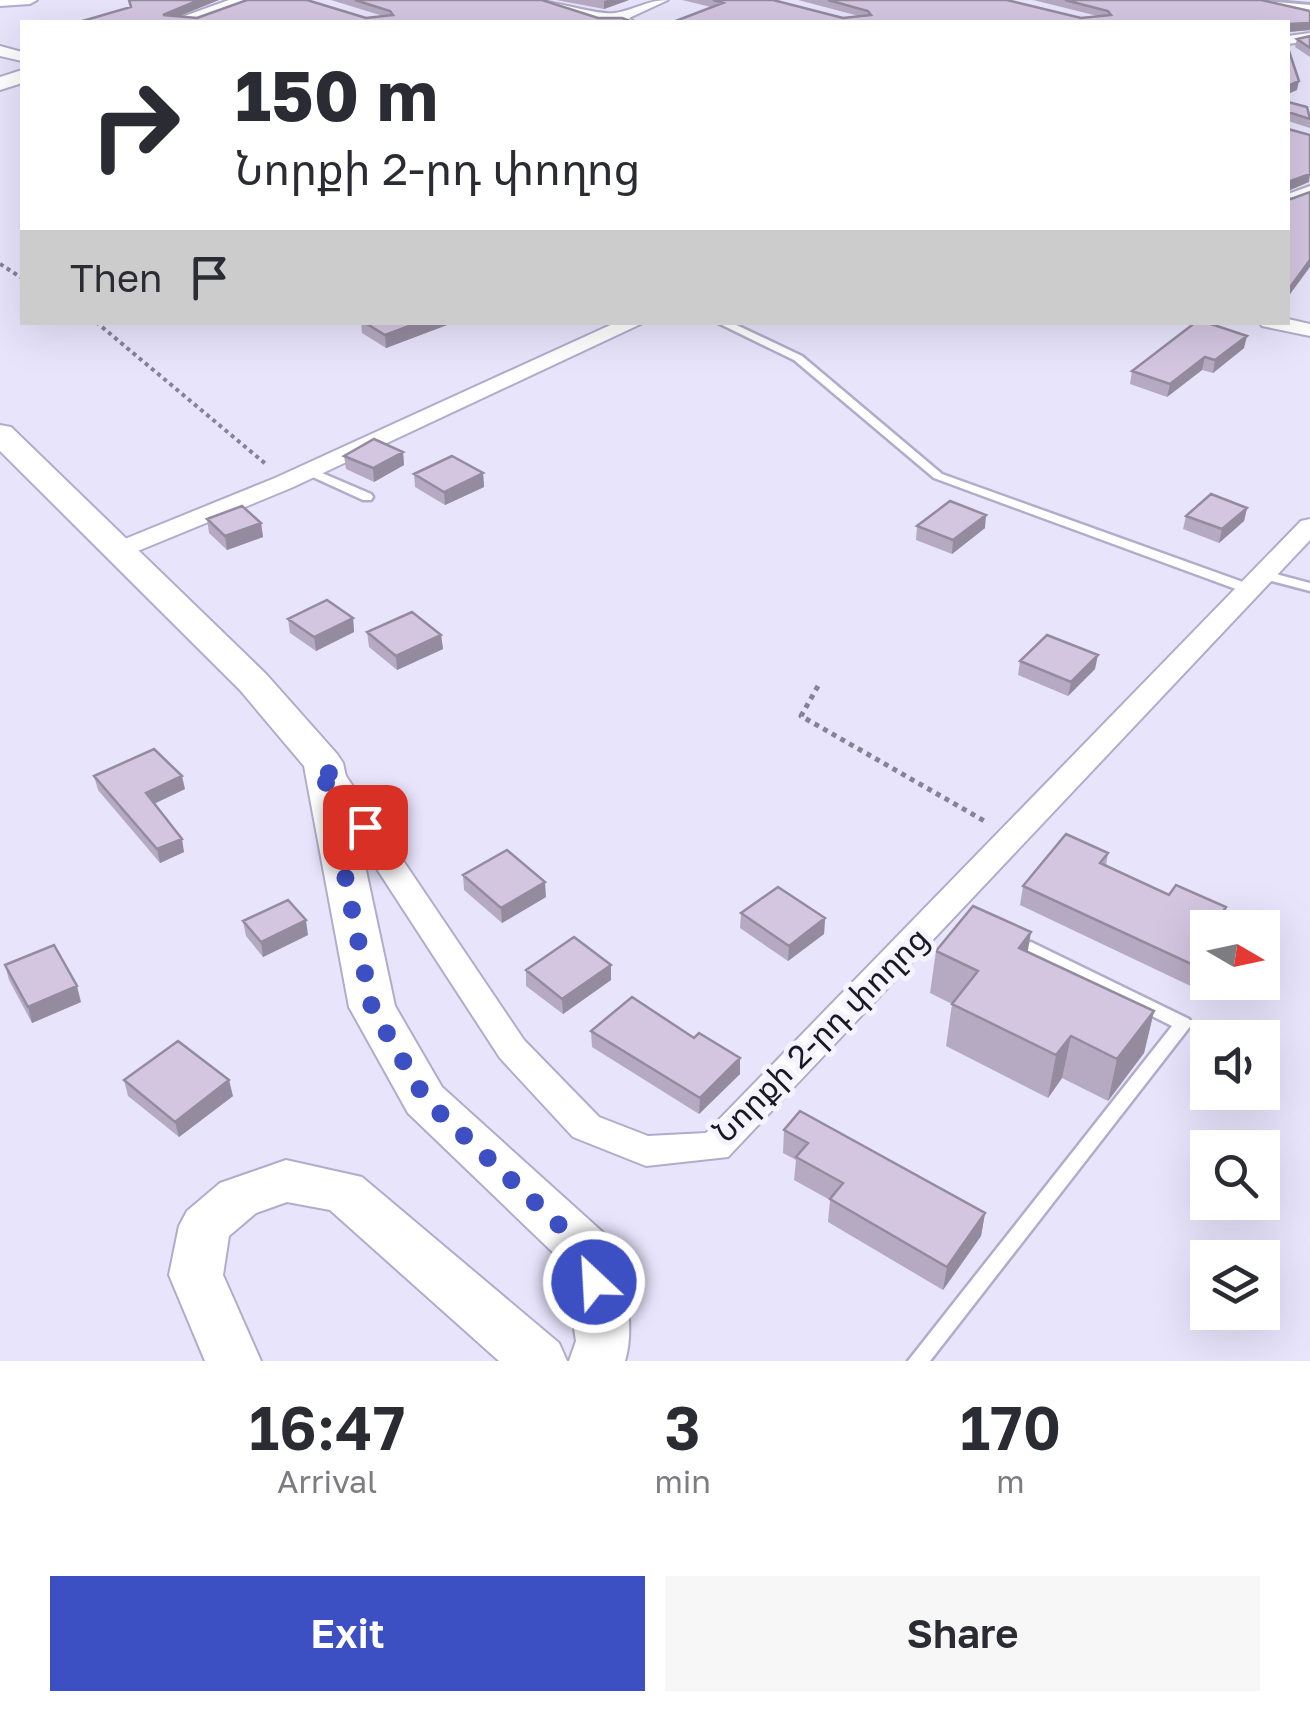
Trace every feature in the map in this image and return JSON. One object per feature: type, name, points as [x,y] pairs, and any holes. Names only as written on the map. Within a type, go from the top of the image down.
[{"type":"main road","points":[[184,20],[249,0]]},
{"type":"main road","points":[[0,434],[253,682],[322,763],[372,1008],[426,1100],[589,1253],[604,1341],[597,1361]]},
{"type":"main road","points":[[233,1361],[196,1275],[204,1226],[238,1198],[286,1181],[344,1192],[539,1361]]},
{"type":"street","points":[[0,2],[30,0]]},
{"type":"street","points":[[536,0],[611,20]]},
{"type":"street","points":[[617,20],[662,0]]},
{"type":"street","points":[[1260,0],[1310,10]]},
{"type":"street","points":[[119,550],[297,476],[628,325]]},
{"type":"street","points":[[1284,325],[1310,330]]},
{"type":"street","name":"Նորքի 2-րդ փողոց","points":[[322,763],[512,1049],[586,1127],[646,1151],[715,1147],[1310,526]]},
{"type":"lane","points":[[727,325],[798,358],[938,476],[1256,582],[1310,587]]},
{"type":"lane","points":[[297,476],[367,497]]},
{"type":"lane","points":[[918,1361],[1183,1024],[1031,948]]},
{"type":"path","points":[[100,325],[297,476]]},
{"type":"path","points":[[818,686],[801,716],[1012,837]]},
{"type":"building","points":[[129,0],[199,0],[163,15],[197,18],[247,0],[307,0],[366,18],[393,15],[355,0],[542,0],[598,18],[628,20],[86,20],[131,7]]},
{"type":"building","points":[[713,0],[773,0],[843,18],[871,15],[828,0],[1007,0],[1081,18],[1111,15],[1065,0],[1261,0],[1310,11],[1310,23],[678,20],[723,3]]},
{"type":"building","points":[[1310,36],[1310,48],[1297,39]]},
{"type":"building","points":[[1290,54],[1299,81],[1290,85]]},
{"type":"building","points":[[1290,103],[1307,107],[1310,119],[1290,113]]},
{"type":"building","points":[[1290,130],[1310,135],[1310,174],[1290,181]]},
{"type":"building","points":[[1310,192],[1310,260],[1290,287],[1290,198]]},
{"type":"building","points":[[369,325],[412,325],[385,335]]},
{"type":"building","points":[[1192,325],[1214,325],[1247,336],[1215,360],[1205,357],[1170,384],[1132,371]]},
{"type":"building","points":[[374,439],[403,452],[373,468],[344,456]]},
{"type":"building","points":[[452,456],[483,473],[444,492],[414,474]]},
{"type":"building","points":[[1211,494],[1247,508],[1222,529],[1186,516]]},
{"type":"building","points":[[950,501],[986,515],[953,540],[917,526]]},
{"type":"building","points":[[242,506],[261,523],[225,536],[207,519]]},
{"type":"building","points":[[327,600],[353,618],[314,637],[288,619]]},
{"type":"building","points":[[412,612],[441,635],[396,656],[367,632]]},
{"type":"building","points":[[1047,635],[1098,655],[1071,682],[1020,661]]},
{"type":"building","points":[[154,749],[182,776],[146,793],[182,839],[157,849],[94,776]]},
{"type":"building","points":[[1066,834],[1108,853],[1100,863],[1169,895],[1176,885],[1226,907],[1190,910],[1190,964],[1023,886]]},
{"type":"building","points":[[507,850],[545,882],[501,908],[463,875]]},
{"type":"building","points":[[778,887],[825,918],[789,946],[741,913]]},
{"type":"building","points":[[288,900],[306,920],[261,942],[243,921]]},
{"type":"building","points":[[973,906],[1031,932],[1019,948],[1154,1011],[1117,1059],[1071,1036],[1056,1055],[952,1004],[978,971],[936,951]]},
{"type":"building","points":[[574,937],[611,965],[562,999],[526,970]]},
{"type":"building","points":[[54,945],[77,986],[28,1007],[5,965]]},
{"type":"building","points":[[632,997],[694,1038],[699,1033],[740,1058],[700,1098],[591,1031]]},
{"type":"building","points":[[178,1041],[229,1080],[175,1122],[124,1080]]},
{"type":"building","points":[[800,1111],[985,1213],[947,1267],[830,1199],[843,1183],[796,1157],[808,1143],[784,1130]]},
{"type":"route","points":[[365,827],[322,763],[372,1008],[426,1100],[589,1253],[594,1282]]}]
